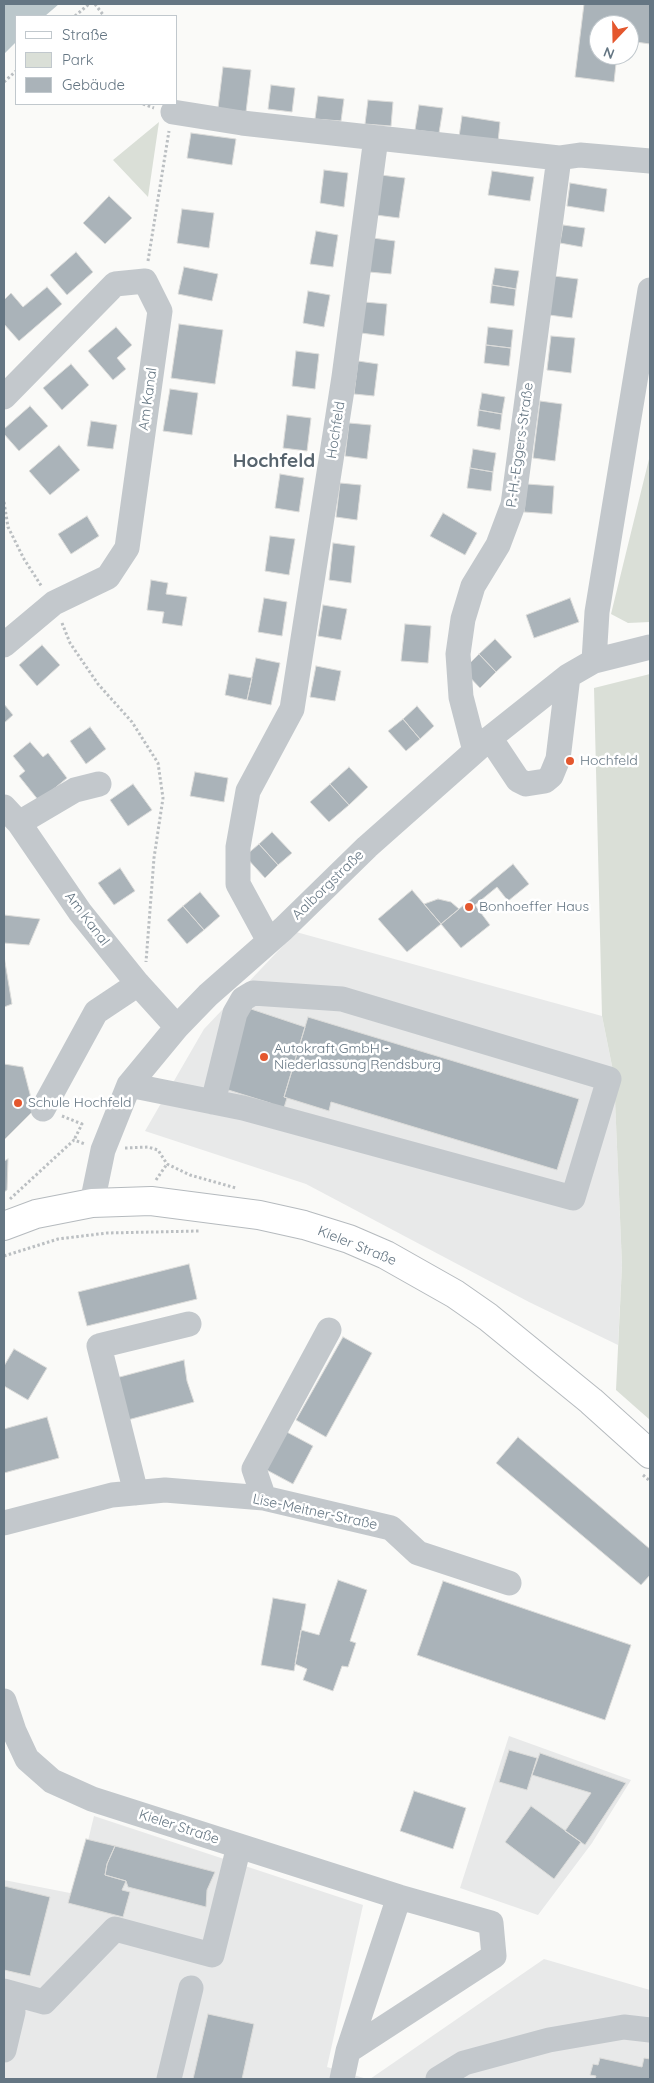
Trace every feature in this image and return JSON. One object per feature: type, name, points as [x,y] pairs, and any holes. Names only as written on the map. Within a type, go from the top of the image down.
[{"type":"main road","name":"Kieler Straße","points":[[4,1226],[36,1214],[92,1203],[151,1201],[173,1202],[259,1214],[331,1234],[386,1255],[455,1294],[488,1318],[591,1401],[643,1461]]},
{"type":"street","points":[[173,112],[242,123],[559,158],[580,155],[650,161]]},
{"type":"street","name":"Hochfeld","points":[[269,941],[238,884],[238,847],[248,791],[292,709],[344,377],[376,138]]},
{"type":"street","name":"P.-H.-Eggers-Straße","points":[[559,158],[513,505],[498,545],[472,586],[463,619],[458,654],[461,697],[483,745],[518,780],[526,784],[536,784],[551,776],[558,759],[568,676]]},
{"type":"street","points":[[4,397],[115,284],[145,281]]},
{"type":"street","name":"Am Kanal","points":[[4,645],[54,604],[108,577],[127,548],[160,311],[145,281]]},
{"type":"street","points":[[594,661],[597,612],[650,290]]},
{"type":"street","name":"Aalborgstraße","points":[[92,1203],[103,1150],[129,1086],[178,1027],[208,996],[269,941],[366,847],[483,745],[568,676],[594,661],[650,648]]},
{"type":"street","points":[[10,816],[75,790],[99,784]]},
{"type":"street","name":"Am Kanal","points":[[10,816],[80,912],[138,984],[178,1027]]},
{"type":"street","points":[[43,1109],[96,1012],[138,984]]},
{"type":"street","points":[[129,1086],[243,1108],[573,1198],[609,1079],[342,999],[253,992],[243,999],[235,1013],[213,1102]]},
{"type":"street","points":[[136,1493],[99,1346],[189,1324]]},
{"type":"street","points":[[264,1498],[254,1469],[328,1330]]},
{"type":"street","name":"Lise-Meitner-Straße","points":[[4,1523],[112,1495],[165,1490],[264,1498],[391,1528],[418,1553],[509,1583]]},
{"type":"street","name":"Kieler Straße","points":[[4,1702],[27,1759],[52,1780],[92,1799],[399,1897],[491,1923],[494,1956],[348,2051]]},
{"type":"street","points":[[4,2050],[8,2001],[44,2002],[115,1930],[212,1955],[239,1846]]},
{"type":"street","points":[[342,2079],[348,2051],[399,1897]]},
{"type":"street","points":[[169,2079],[191,1988]]},
{"type":"street","points":[[438,2079],[464,2063],[549,2040],[624,2027],[650,2030]]},
{"type":"path","points":[[76,15],[89,4]]},
{"type":"path","points":[[95,4],[103,15]]},
{"type":"path","points":[[4,82],[15,72]]},
{"type":"path","points":[[145,281],[173,112]]},
{"type":"path","points":[[4,502],[8,527],[24,559],[54,604],[70,643],[98,684],[132,722],[158,763],[164,798],[154,858],[147,959],[138,984]]},
{"type":"path","points":[[74,1140],[82,1124]]},
{"type":"path","points":[[4,1256],[58,1239],[107,1233],[208,1231]]},
{"type":"path","points":[[643,1461],[650,1481]]},
{"type":"shaded area","points":[[4,4],[59,4],[46,15],[15,15],[15,43],[4,54]]},
{"type":"shaded area","points":[[296,932],[602,1016],[614,1076],[622,1265],[618,1345],[529,1302],[306,1184],[145,1131],[204,1029]]},
{"type":"shaded area","points":[[509,1736],[631,1780],[592,1843],[538,1915],[460,1888]]},
{"type":"shaded area","points":[[94,1816],[363,1905],[327,2067],[367,2079],[4,2079],[4,1880],[75,1894]]},
{"type":"shaded area","points":[[544,1959],[650,1990],[650,2079],[370,2079]]},
{"type":"green space","points":[[159,122],[148,197],[113,160]]},
{"type":"green space","points":[[650,455],[650,622],[628,623],[611,614]]},
{"type":"green space","points":[[650,674],[650,1420],[616,1390],[622,1265],[614,1076],[602,1016],[594,688]]},
{"type":"building","points":[[584,4],[650,4],[650,44],[639,42],[639,15],[589,15],[589,65],[616,65],[614,82],[575,77]]},
{"type":"building","points":[[223,67],[251,70],[246,112],[218,108]]},
{"type":"building","points":[[271,85],[295,88],[292,112],[268,109]]},
{"type":"building","points":[[318,96],[344,99],[341,121],[315,119]]},
{"type":"building","points":[[368,100],[393,102],[391,126],[365,124]]},
{"type":"building","points":[[419,105],[443,108],[439,133],[415,130]]},
{"type":"building","points":[[462,116],[500,122],[498,142],[459,137]]},
{"type":"building","points":[[191,133],[236,139],[232,165],[187,158]]},
{"type":"building","points":[[324,170],[348,173],[344,207],[320,203]]},
{"type":"building","points":[[492,171],[534,177],[530,201],[488,195]]},
{"type":"building","points":[[381,175],[405,178],[399,218],[376,215]]},
{"type":"building","points":[[570,183],[607,189],[604,212],[567,206]]},
{"type":"building","points":[[109,196],[132,218],[105,244],[83,223]]},
{"type":"building","points":[[182,209],[214,213],[209,248],[177,243]]},
{"type":"building","points":[[563,225],[585,228],[582,247],[560,243]]},
{"type":"building","points":[[316,231],[338,235],[333,267],[310,264]]},
{"type":"building","points":[[373,238],[395,241],[391,274],[369,272]]},
{"type":"building","points":[[76,252],[93,272],[67,295],[50,275]]},
{"type":"building","points":[[184,267],[218,274],[212,301],[178,294]]},
{"type":"building","points":[[495,268],[519,271],[516,289],[492,285]]},
{"type":"building","points":[[554,276],[578,279],[572,318],[549,315]]},
{"type":"building","points":[[492,285],[516,289],[514,306],[490,303]]},
{"type":"building","points":[[47,287],[62,304],[19,341],[4,324],[4,300],[11,293],[23,307]]},
{"type":"building","points":[[308,291],[330,295],[324,327],[303,323]]},
{"type":"building","points":[[364,302],[387,304],[384,336],[361,333]]},
{"type":"building","points":[[179,324],[223,330],[215,384],[171,378]]},
{"type":"building","points":[[116,327],[132,345],[117,358],[126,369],[113,380],[88,351]]},
{"type":"building","points":[[488,327],[513,330],[511,348],[486,345]]},
{"type":"building","points":[[551,336],[575,338],[571,373],[547,370]]},
{"type":"building","points":[[486,345],[511,348],[509,366],[484,363]]},
{"type":"building","points":[[296,351],[319,354],[315,389],[292,386]]},
{"type":"building","points":[[358,361],[378,364],[374,396],[354,394]]},
{"type":"building","points":[[71,364],[89,385],[62,410],[43,388]]},
{"type":"building","points":[[170,389],[198,393],[192,435],[163,431]]},
{"type":"building","points":[[482,393],[505,397],[502,414],[479,410]]},
{"type":"building","points":[[540,401],[562,404],[555,461],[533,458]]},
{"type":"building","points":[[30,406],[48,426],[19,451],[4,434],[4,429]]},
{"type":"building","points":[[479,410],[502,414],[500,430],[477,426]]},
{"type":"building","points":[[287,415],[311,418],[307,451],[283,448]]},
{"type":"building","points":[[91,421],[117,425],[113,449],[87,446]]},
{"type":"building","points":[[349,423],[371,425],[367,459],[345,456]]},
{"type":"building","points":[[59,445],[80,470],[50,495],[29,471]]},
{"type":"building","points":[[473,449],[496,453],[493,472],[470,468]]},
{"type":"building","points":[[470,468],[493,472],[491,491],[467,488]]},
{"type":"building","points":[[280,474],[304,478],[299,512],[275,508]]},
{"type":"building","points":[[340,483],[361,485],[357,520],[336,517]]},
{"type":"building","points":[[527,484],[554,486],[552,514],[524,512]]},
{"type":"building","points":[[443,513],[477,533],[465,555],[430,536]]},
{"type":"building","points":[[87,516],[99,536],[71,554],[58,534]]},
{"type":"building","points":[[270,536],[295,539],[289,575],[265,571]]},
{"type":"building","points":[[333,543],[355,546],[351,583],[329,580]]},
{"type":"building","points":[[151,580],[168,583],[166,594],[187,597],[182,626],[162,623],[164,612],[147,610]]},
{"type":"building","points":[[264,598],[287,602],[282,636],[258,632]]},
{"type":"building","points":[[570,598],[579,622],[534,638],[526,615]]},
{"type":"building","points":[[323,605],[347,609],[341,640],[318,636]]},
{"type":"building","points":[[405,624],[431,626],[428,663],[401,661]]},
{"type":"building","points":[[495,639],[512,657],[496,672],[479,654]]},
{"type":"building","points":[[42,645],[60,665],[37,686],[19,665]]},
{"type":"building","points":[[479,654],[496,672],[480,688],[463,670]]},
{"type":"building","points":[[256,658],[280,663],[271,705],[247,700]]},
{"type":"building","points":[[316,666],[341,671],[335,701],[310,697]]},
{"type":"building","points":[[229,674],[252,678],[247,700],[225,695]]},
{"type":"building","points":[[4,704],[13,715],[4,723]]},
{"type":"building","points":[[417,706],[434,726],[420,739],[403,719]]},
{"type":"building","points":[[403,719],[420,739],[406,751],[388,731]]},
{"type":"building","points":[[90,727],[106,749],[86,764],[70,741]]},
{"type":"building","points":[[30,742],[43,757],[48,753],[67,778],[39,801],[19,776],[25,771],[13,756]]},
{"type":"building","points":[[349,767],[368,787],[349,805],[330,784]]},
{"type":"building","points":[[195,772],[228,778],[224,802],[190,796]]},
{"type":"building","points":[[133,784],[152,810],[128,826],[110,800]]},
{"type":"building","points":[[330,784],[349,805],[329,822],[310,802]]},
{"type":"building","points":[[272,832],[292,853],[278,865],[259,844]]},
{"type":"building","points":[[259,844],[278,865],[265,878],[245,856]]},
{"type":"building","name":"Bonhoeffer Haus","points":[[513,864],[529,884],[508,901],[497,887],[475,905],[490,925],[461,948],[441,924]]},
{"type":"building","points":[[120,868],[135,891],[114,905],[98,883]]},
{"type":"building","name":"Bonhoeffer Haus","points":[[412,890],[441,924],[407,952],[378,919]]},
{"type":"building","points":[[200,892],[220,916],[204,930],[183,906]]},
{"type":"building","points":[[438,899],[451,902],[459,909],[441,924],[424,904]]},
{"type":"building","points":[[183,906],[204,930],[187,944],[167,920]]},
{"type":"building","points":[[4,915],[40,919],[29,945],[4,943]]},
{"type":"building","points":[[4,956],[12,1004],[4,1007]]},
{"type":"building","name":"Autokraft GmbH - Niederlassung Rendsburg","points":[[248,1008],[305,1027],[284,1097],[287,1098],[283,1111],[270,1103],[222,1088]]},
{"type":"building","points":[[308,1017],[579,1099],[557,1170],[331,1102],[329,1111],[284,1097]]},
{"type":"building","name":"Schule Hochfeld","points":[[4,1064],[23,1067],[33,1111],[4,1140]]},
{"type":"building","points":[[8,1159],[7,1190],[4,1192],[4,1161]]},
{"type":"building","points":[[189,1264],[197,1299],[87,1326],[78,1292]]},
{"type":"building","points":[[343,1337],[372,1353],[326,1437],[296,1420]]},
{"type":"building","points":[[14,1349],[47,1368],[28,1400],[4,1386],[4,1366]]},
{"type":"building","points":[[184,1360],[187,1381],[194,1402],[124,1421],[112,1379]]},
{"type":"building","points":[[47,1417],[59,1458],[4,1473],[4,1429]]},
{"type":"building","points":[[283,1430],[313,1446],[293,1484],[263,1468]]},
{"type":"building","points":[[518,1437],[650,1549],[650,1575],[641,1585],[496,1463]]},
{"type":"building","points":[[338,1580],[367,1590],[350,1641],[356,1643],[348,1667],[342,1666],[333,1691],[303,1680],[307,1669],[295,1664],[301,1630],[319,1635]]},
{"type":"building","points":[[443,1581],[631,1645],[605,1720],[417,1655]]},
{"type":"building","points":[[273,1598],[306,1604],[294,1671],[261,1665]]},
{"type":"building","points":[[509,1750],[537,1758],[527,1790],[499,1782]]},
{"type":"building","points":[[540,1753],[626,1783],[585,1845],[565,1831],[591,1793],[532,1775]]},
{"type":"building","points":[[414,1791],[466,1808],[453,1849],[400,1831]]},
{"type":"building","points":[[531,1806],[581,1842],[554,1879],[505,1842]]},
{"type":"building","points":[[86,1839],[115,1846],[107,1864],[105,1875],[126,1881],[122,1890],[130,1892],[123,1917],[68,1903]]},
{"type":"building","points":[[115,1846],[215,1872],[207,1890],[206,1907],[128,1887],[126,1881],[105,1875],[107,1864]]},
{"type":"building","points":[[4,1886],[50,1897],[30,1976],[4,1970]]},
{"type":"building","points":[[208,2014],[254,2024],[242,2079],[193,2079]]},
{"type":"building","points":[[600,2058],[642,2067],[644,2058],[650,2059],[650,2079],[595,2079],[596,2076],[590,2075],[593,2064],[598,2065]]},
{"type":"place","name":"Hochfeld","points":[[570,761]]},
{"type":"place","name":"Bonhoeffer Haus","points":[[469,907]]},
{"type":"place","name":"Autokraft GmbH - Niederlassung Rendsburg","points":[[264,1057]]},
{"type":"place","name":"Schule Hochfeld","points":[[18,1103]]},
{"type":"district","name":"Hochfeld","points":[[274,461]]}]
